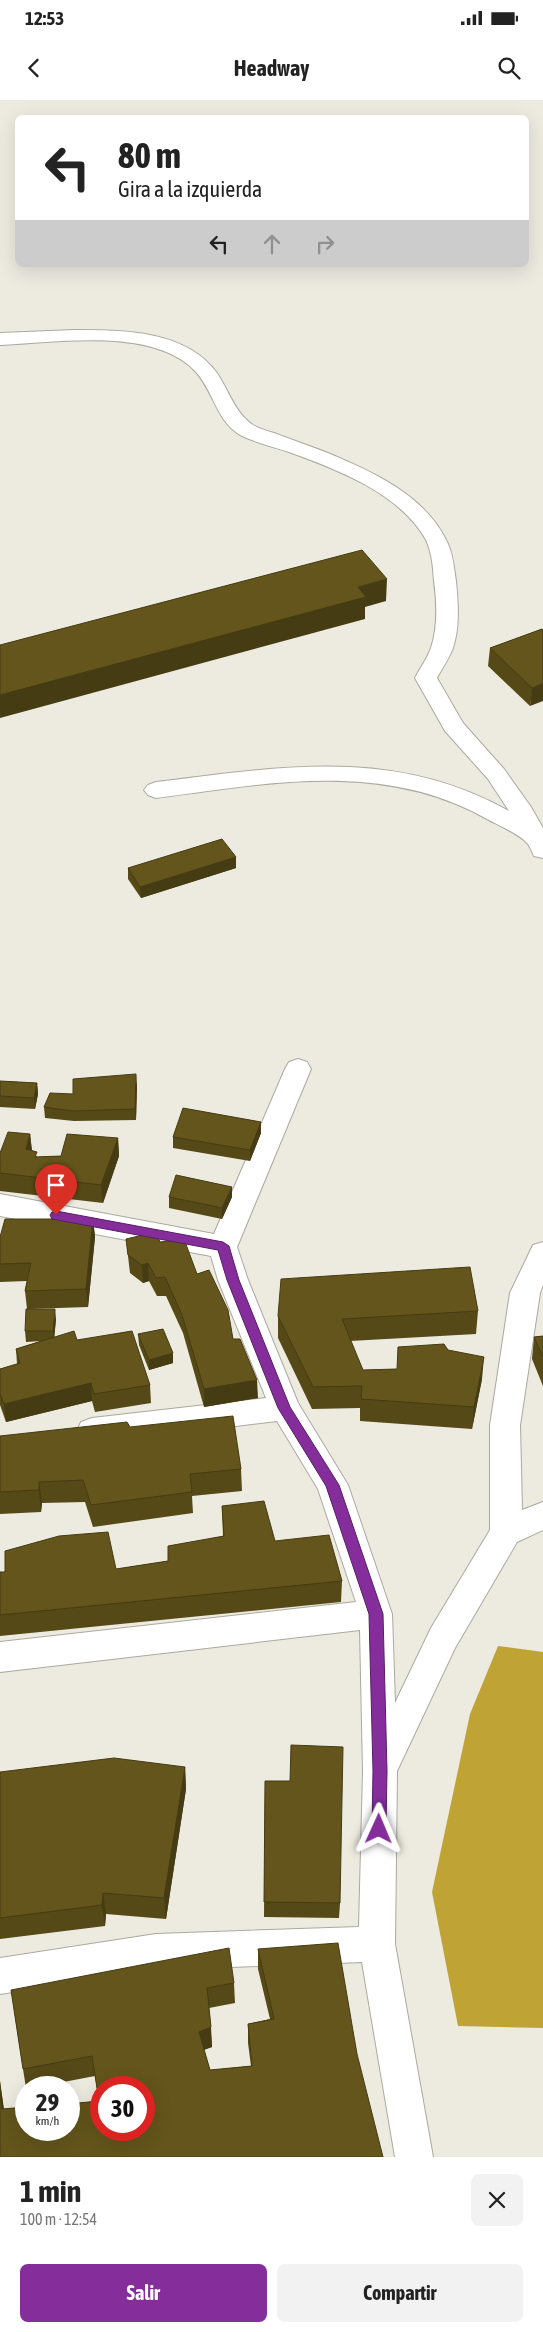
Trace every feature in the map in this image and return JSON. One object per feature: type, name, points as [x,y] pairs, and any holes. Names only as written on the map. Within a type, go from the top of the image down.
[{"type":"street","points":[[0,339],[108,336],[141,338],[175,348],[197,362],[214,385],[233,419],[248,431],[334,463],[387,490],[411,508],[437,541],[443,564],[447,596],[443,644],[426,678],[453,726],[496,774],[519,807],[539,843]]},
{"type":"street","points":[[156,790],[328,772],[393,778],[443,789],[491,810],[539,843]]},
{"type":"street","points":[[298,1069],[223,1246],[233,1280],[285,1408],[332,1485],[376,1614],[380,1771],[377,1944],[414,2157]]},
{"type":"street","points":[[0,1205],[223,1246]]},
{"type":"street","points":[[380,1771],[443,1638],[506,1532],[505,1425],[525,1294],[543,1253]]},
{"type":"street","points":[[68,1433],[285,1408]]},
{"type":"street","points":[[506,1532],[543,1515]]},
{"type":"street","points":[[0,1657],[376,1614]]},
{"type":"street","points":[[0,1976],[156,1952],[377,1944]]},
{"type":"shaded area","points":[[498,1646],[543,1652],[543,2028],[458,2026],[432,1892],[470,1714]]},
{"type":"building","points":[[362,550],[387,579],[358,587],[366,597],[0,695],[0,645]]},
{"type":"building","points":[[542,629],[543,683],[532,688],[490,648]]},
{"type":"building","points":[[222,839],[236,857],[140,887],[128,868]]},
{"type":"building","points":[[136,1074],[135,1109],[73,1111],[44,1107],[50,1093],[73,1094],[73,1079]]},
{"type":"building","points":[[0,1081],[37,1083],[34,1098],[0,1096]]},
{"type":"building","points":[[183,1108],[261,1122],[250,1150],[173,1137]]},
{"type":"building","points":[[8,1132],[30,1134],[26,1149],[37,1152],[35,1157],[61,1156],[67,1134],[118,1138],[101,1185],[0,1173],[0,1153]]},
{"type":"building","points":[[176,1175],[232,1187],[222,1208],[169,1197]]},
{"type":"building","points":[[5,1219],[93,1219],[86,1289],[25,1291],[31,1263],[0,1264],[0,1237]]},
{"type":"building","points":[[156,1232],[160,1242],[184,1239],[197,1274],[209,1270],[228,1310],[233,1339],[240,1339],[257,1380],[204,1389],[182,1315],[165,1277],[156,1278],[148,1263],[142,1265],[128,1255],[126,1239]]},
{"type":"building","points":[[470,1267],[478,1311],[342,1319],[363,1370],[397,1369],[398,1347],[444,1344],[448,1350],[484,1357],[474,1407],[361,1399],[362,1386],[313,1387],[278,1316],[281,1279]]},
{"type":"building","points":[[26,1309],[55,1309],[53,1331],[25,1331]]},
{"type":"building","points":[[163,1329],[173,1353],[149,1360],[138,1334]]},
{"type":"building","points":[[74,1331],[77,1340],[132,1331],[150,1385],[94,1394],[91,1383],[4,1404],[0,1394],[0,1369],[20,1363],[16,1349]]},
{"type":"building","points":[[543,1336],[543,1357],[534,1337]]},
{"type":"building","points":[[233,1416],[241,1469],[190,1474],[192,1492],[91,1505],[83,1480],[39,1482],[39,1490],[0,1492],[0,1436],[127,1422],[130,1427]]},
{"type":"building","points":[[264,1501],[275,1541],[329,1535],[342,1581],[0,1615],[0,1572],[5,1572],[5,1551],[59,1536],[108,1532],[116,1569],[168,1561],[168,1546],[224,1536],[222,1506]]},
{"type":"building","points":[[291,1745],[343,1747],[340,1903],[264,1902],[265,1781],[290,1781]]},
{"type":"building","points":[[114,1758],[185,1767],[164,1898],[103,1893],[102,1905],[0,1918],[0,1772]]},
{"type":"building","points":[[338,1943],[357,2054],[383,2157],[0,2157],[0,2092],[2,2109],[15,2108],[15,2141],[80,2141],[80,2103],[90,2102],[90,2141],[155,2141],[155,2076],[95,2076],[92,2056],[23,2069],[11,1990],[229,1948],[234,1983],[207,1988],[211,2027],[199,2032],[210,2070],[252,2066],[248,2024],[274,2019],[258,1949]]},
{"type":"route","points":[[56,1215],[223,1246],[233,1280],[285,1408],[332,1485],[376,1614],[376,1677],[380,1771],[379,1829]]}]
